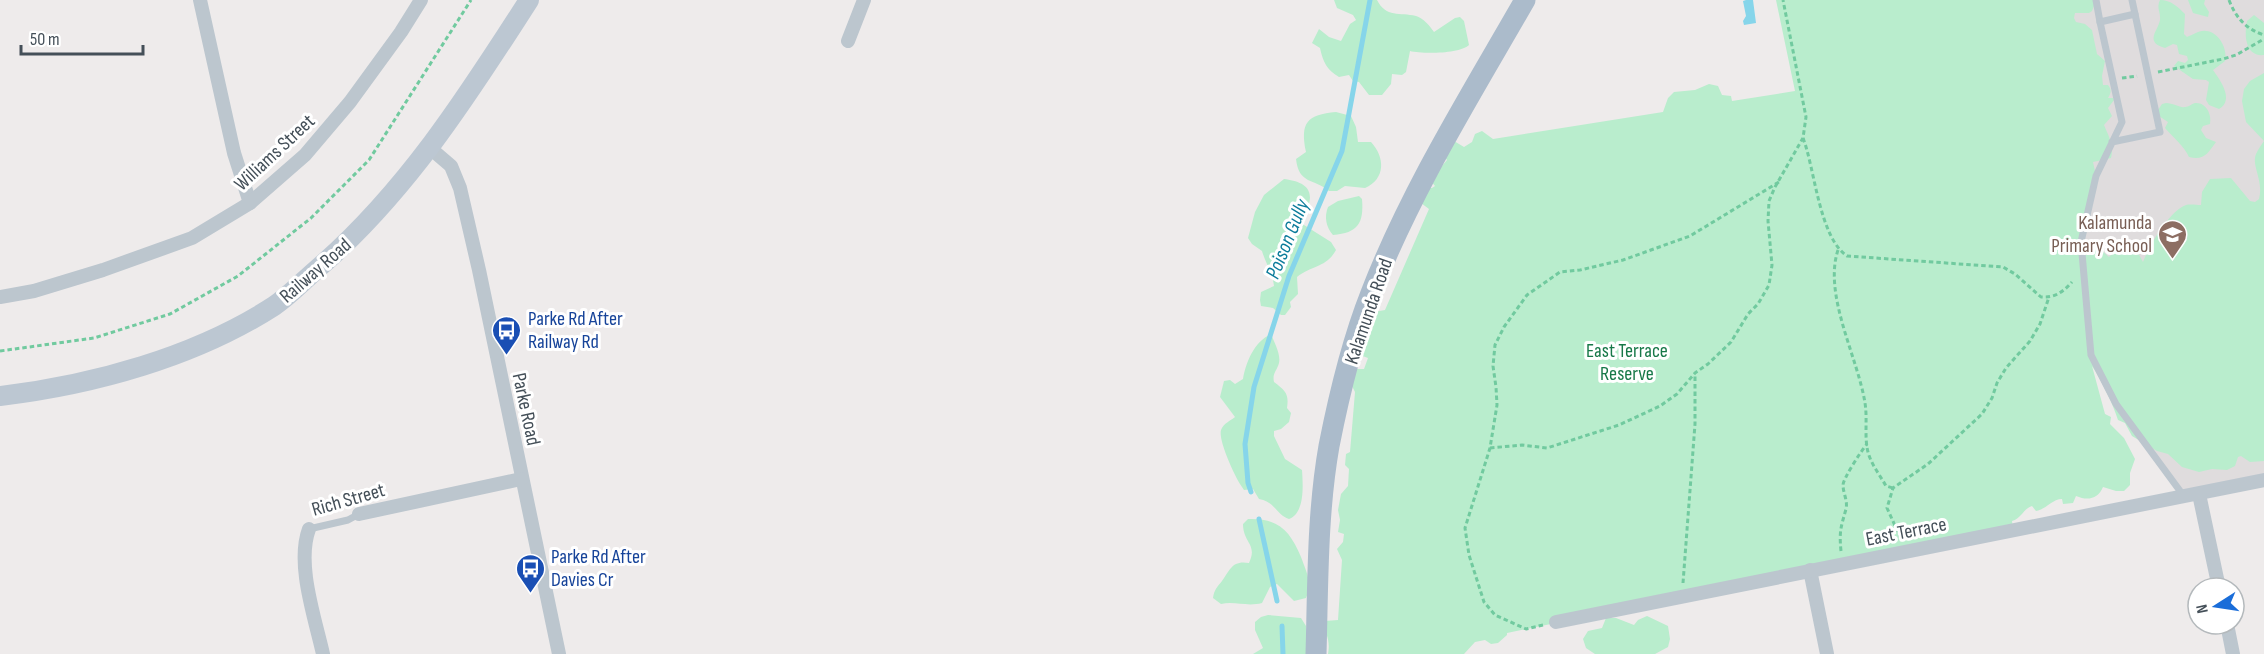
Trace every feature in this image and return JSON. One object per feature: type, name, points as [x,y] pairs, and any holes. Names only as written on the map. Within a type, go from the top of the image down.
[{"type":"main road","name":"Kalamunda Road","points":[[1316,654],[1320,522],[1329,447],[1343,383],[1370,296],[1421,183],[1525,0]]},
{"type":"street","points":[[201,0],[234,153],[250,203]]},
{"type":"street","name":"Williams Street","points":[[0,297],[34,291],[83,276],[192,238],[250,203],[305,155],[350,102],[401,32],[421,0]]},
{"type":"street","name":"Railway Road","points":[[0,396],[62,386],[156,363],[207,342],[276,305],[353,237],[430,147],[459,108],[529,0]]},
{"type":"street","points":[[848,41],[864,0]]},
{"type":"street","name":"Parke Road","points":[[430,147],[451,166],[460,188],[559,654]]},
{"type":"street","name":"Rich Street","points":[[359,514],[521,479]]},
{"type":"street","name":"East Terrace","points":[[1556,622],[2264,480]]},
{"type":"street","points":[[2199,494],[2216,576]]},
{"type":"street","name":"Rich Street","points":[[309,529],[303,561],[323,654]]},
{"type":"street","points":[[1810,570],[1827,654]]},
{"type":"street","points":[[2229,636],[2233,654]]},
{"type":"lane","points":[[2096,0],[2122,123],[2096,176],[2081,242],[2091,355],[2116,404],[2183,495]]},
{"type":"lane","points":[[2112,142],[2160,132],[2132,0]]},
{"type":"lane","points":[[2100,22],[2135,14]]},
{"type":"lane","name":"Rich Street","points":[[309,529],[348,520],[359,514]]},
{"type":"path","points":[[0,351],[94,338],[159,318],[238,276],[311,218],[369,160],[471,0]]},
{"type":"path","points":[[1490,448],[1521,445],[1546,448],[1620,425],[1660,405],[1677,394],[1695,373],[1731,342],[1748,314],[1758,304],[1770,285],[1772,265],[1768,221],[1769,201],[1803,138],[1806,117],[1804,97],[1783,0]]},
{"type":"path","points":[[2229,0],[2236,16],[2244,24],[2264,35]]},
{"type":"path","points":[[2154,73],[2236,55],[2264,39]]},
{"type":"path","points":[[2120,79],[2145,75]]},
{"type":"path","points":[[1803,138],[1831,238],[1838,250],[1847,256],[2003,267],[2022,279],[2041,297],[2049,297],[2062,292],[2084,274]]},
{"type":"path","points":[[1556,622],[1526,629],[1495,615],[1484,602],[1468,555],[1465,528],[1490,448],[1497,405],[1493,366],[1495,345],[1504,327],[1527,295],[1560,272],[1587,269],[1630,259],[1690,236],[1779,182]]},
{"type":"path","points":[[1838,250],[1833,263],[1842,325],[1865,401],[1869,457],[1886,486],[1893,488]]},
{"type":"path","points":[[1903,552],[1900,534],[1887,508],[1893,488],[1928,464],[1982,414],[1992,398],[1996,383],[2030,341],[2040,324],[2049,297]]},
{"type":"path","points":[[1682,597],[1695,424],[1695,373]]},
{"type":"path","points":[[1843,564],[1840,531],[1847,507],[1843,483],[1858,455],[1867,444]]},
{"type":"shaded area","name":"Kalamunda Primary School","points":[[2059,0],[2264,0],[2264,480],[2183,495],[2116,404],[2081,242],[2095,176]]},
{"type":"green space","points":[[1334,0],[1377,0],[1389,12],[1419,17],[1434,32],[1460,17],[1464,21],[1469,45],[1450,52],[1410,51],[1406,72],[1402,75],[1392,74],[1391,84],[1382,95],[1369,95],[1359,82],[1353,81],[1349,75],[1339,77],[1331,71],[1324,61],[1320,48],[1312,43],[1319,29],[1329,37],[1341,41],[1350,24],[1356,20],[1353,15],[1337,8]]},
{"type":"green space","name":"East Terrace Reserve","points":[[1776,0],[2093,0],[2095,3],[2092,11],[2075,13],[2074,18],[2076,22],[2085,24],[2092,30],[2097,54],[2105,61],[2103,85],[2108,85],[2111,91],[2108,98],[2114,100],[2108,108],[2112,116],[2104,125],[2111,141],[2112,153],[2111,158],[2093,162],[2096,176],[2082,246],[2095,246],[2109,257],[2118,248],[2126,253],[2133,249],[2137,251],[2143,262],[2155,239],[2173,214],[2186,205],[2201,205],[2202,192],[2210,179],[2231,178],[2250,201],[2255,202],[2259,199],[2260,186],[2255,159],[2264,141],[2264,461],[2250,462],[2241,456],[2238,457],[2235,466],[2227,470],[2212,469],[2199,472],[2182,467],[2168,454],[2157,451],[2132,436],[2125,423],[2118,420],[2107,393],[2092,366],[2105,414],[2111,417],[2110,424],[2124,438],[2135,459],[2130,473],[2130,485],[2124,491],[2103,487],[2092,498],[2076,496],[2073,503],[2063,504],[2062,499],[2058,499],[2036,511],[2032,506],[2012,521],[2013,529],[1507,633],[1498,643],[1491,644],[1485,640],[1475,642],[1464,654],[1328,654],[1329,644],[1325,621],[1338,620],[1342,560],[1337,549],[1343,542],[1344,534],[1338,532],[1340,520],[1338,510],[1341,494],[1348,486],[1349,469],[1345,465],[1346,454],[1350,452],[1355,392],[1352,386],[1355,369],[1364,369],[1368,358],[1357,354],[1374,312],[1385,310],[1429,209],[1421,203],[1424,188],[1435,186],[1430,180],[1447,160],[1441,153],[1454,141],[1464,147],[1472,142],[1475,134],[1482,131],[1493,139],[1663,112],[1668,98],[1674,92],[1695,90],[1709,84],[1718,86],[1722,95],[1731,96],[1732,101],[1795,91]]},
{"type":"green space","points":[[2160,0],[2177,6],[2185,14],[2184,34],[2187,37],[2206,31],[2215,34],[2222,42],[2225,61],[2213,70],[2226,95],[2224,105],[2219,109],[2209,105],[2206,100],[2209,82],[2193,79],[2174,66],[2178,61],[2185,63],[2188,60],[2187,56],[2179,54],[2177,45],[2173,44],[2165,48],[2155,43],[2154,36],[2160,20],[2158,5]]},
{"type":"green space","points":[[2188,0],[2205,0],[2204,4],[2209,12],[2208,17],[2193,13]]},
{"type":"green space","points":[[2254,15],[2264,23],[2264,55],[2253,52],[2247,44],[2247,21]]},
{"type":"green space","points":[[2264,73],[2264,141],[2246,122],[2242,101],[2244,89],[2250,81]]},
{"type":"green space","points":[[2199,103],[2207,109],[2210,124],[2203,126],[2201,130],[2206,138],[2216,142],[2211,150],[2202,157],[2189,157],[2165,128],[2168,122],[2159,116],[2158,110],[2162,104],[2188,107]]},
{"type":"green space","points":[[1336,112],[1351,116],[1356,127],[1358,142],[1371,142],[1379,154],[1380,173],[1372,184],[1365,188],[1345,186],[1337,191],[1329,191],[1300,173],[1296,159],[1306,152],[1305,127],[1312,118],[1318,115]]},
{"type":"green space","points":[[1284,179],[1295,181],[1307,188],[1310,198],[1301,217],[1304,225],[1331,242],[1336,250],[1328,260],[1297,277],[1298,294],[1290,302],[1291,307],[1285,315],[1281,315],[1273,308],[1261,306],[1261,292],[1274,286],[1262,251],[1248,238],[1255,212],[1264,195]]},
{"type":"green space","points":[[1359,196],[1362,199],[1362,214],[1358,225],[1348,232],[1333,235],[1326,222],[1328,207],[1338,201]]},
{"type":"green space","points":[[1271,334],[1279,359],[1274,382],[1286,393],[1287,408],[1291,413],[1289,422],[1281,429],[1274,431],[1274,436],[1285,459],[1302,470],[1303,491],[1300,505],[1298,511],[1289,519],[1269,503],[1259,499],[1253,489],[1244,490],[1224,449],[1221,435],[1224,426],[1235,417],[1220,397],[1224,381],[1230,380],[1235,384],[1243,379],[1255,347]]},
{"type":"green space","points":[[1248,519],[1268,521],[1288,533],[1307,572],[1309,587],[1306,598],[1294,601],[1277,584],[1270,587],[1262,603],[1221,604],[1213,598],[1216,589],[1235,564],[1249,563],[1252,552],[1243,524]]},
{"type":"green space","points":[[1268,615],[1301,618],[1306,626],[1307,654],[1253,654],[1263,648],[1255,630],[1255,622]]},
{"type":"green space","points":[[1647,616],[1668,626],[1670,639],[1668,647],[1655,654],[1595,654],[1586,648],[1583,639],[1588,631],[1602,628],[1606,618],[1616,618],[1634,625],[1638,620]]},
{"type":"water","points":[[1753,0],[1756,23],[1744,25],[1743,21],[1746,16],[1743,1]]},
{"type":"waterway","name":"Poison Gully","points":[[1251,492],[1248,483],[1245,444],[1254,387],[1289,276],[1342,151],[1370,0]]},
{"type":"waterway","name":"Poison Gully","points":[[1259,519],[1277,601]]},
{"type":"waterway","points":[[1282,626],[1283,654]]},
{"type":"place","name":"Kalamunda Primary School","points":[[2173,260]]},
{"type":"place","name":"Parke Rd After Railway Rd","points":[[507,356]]},
{"type":"place","name":"Parke Rd After Davies Cr","points":[[530,594]]}]
